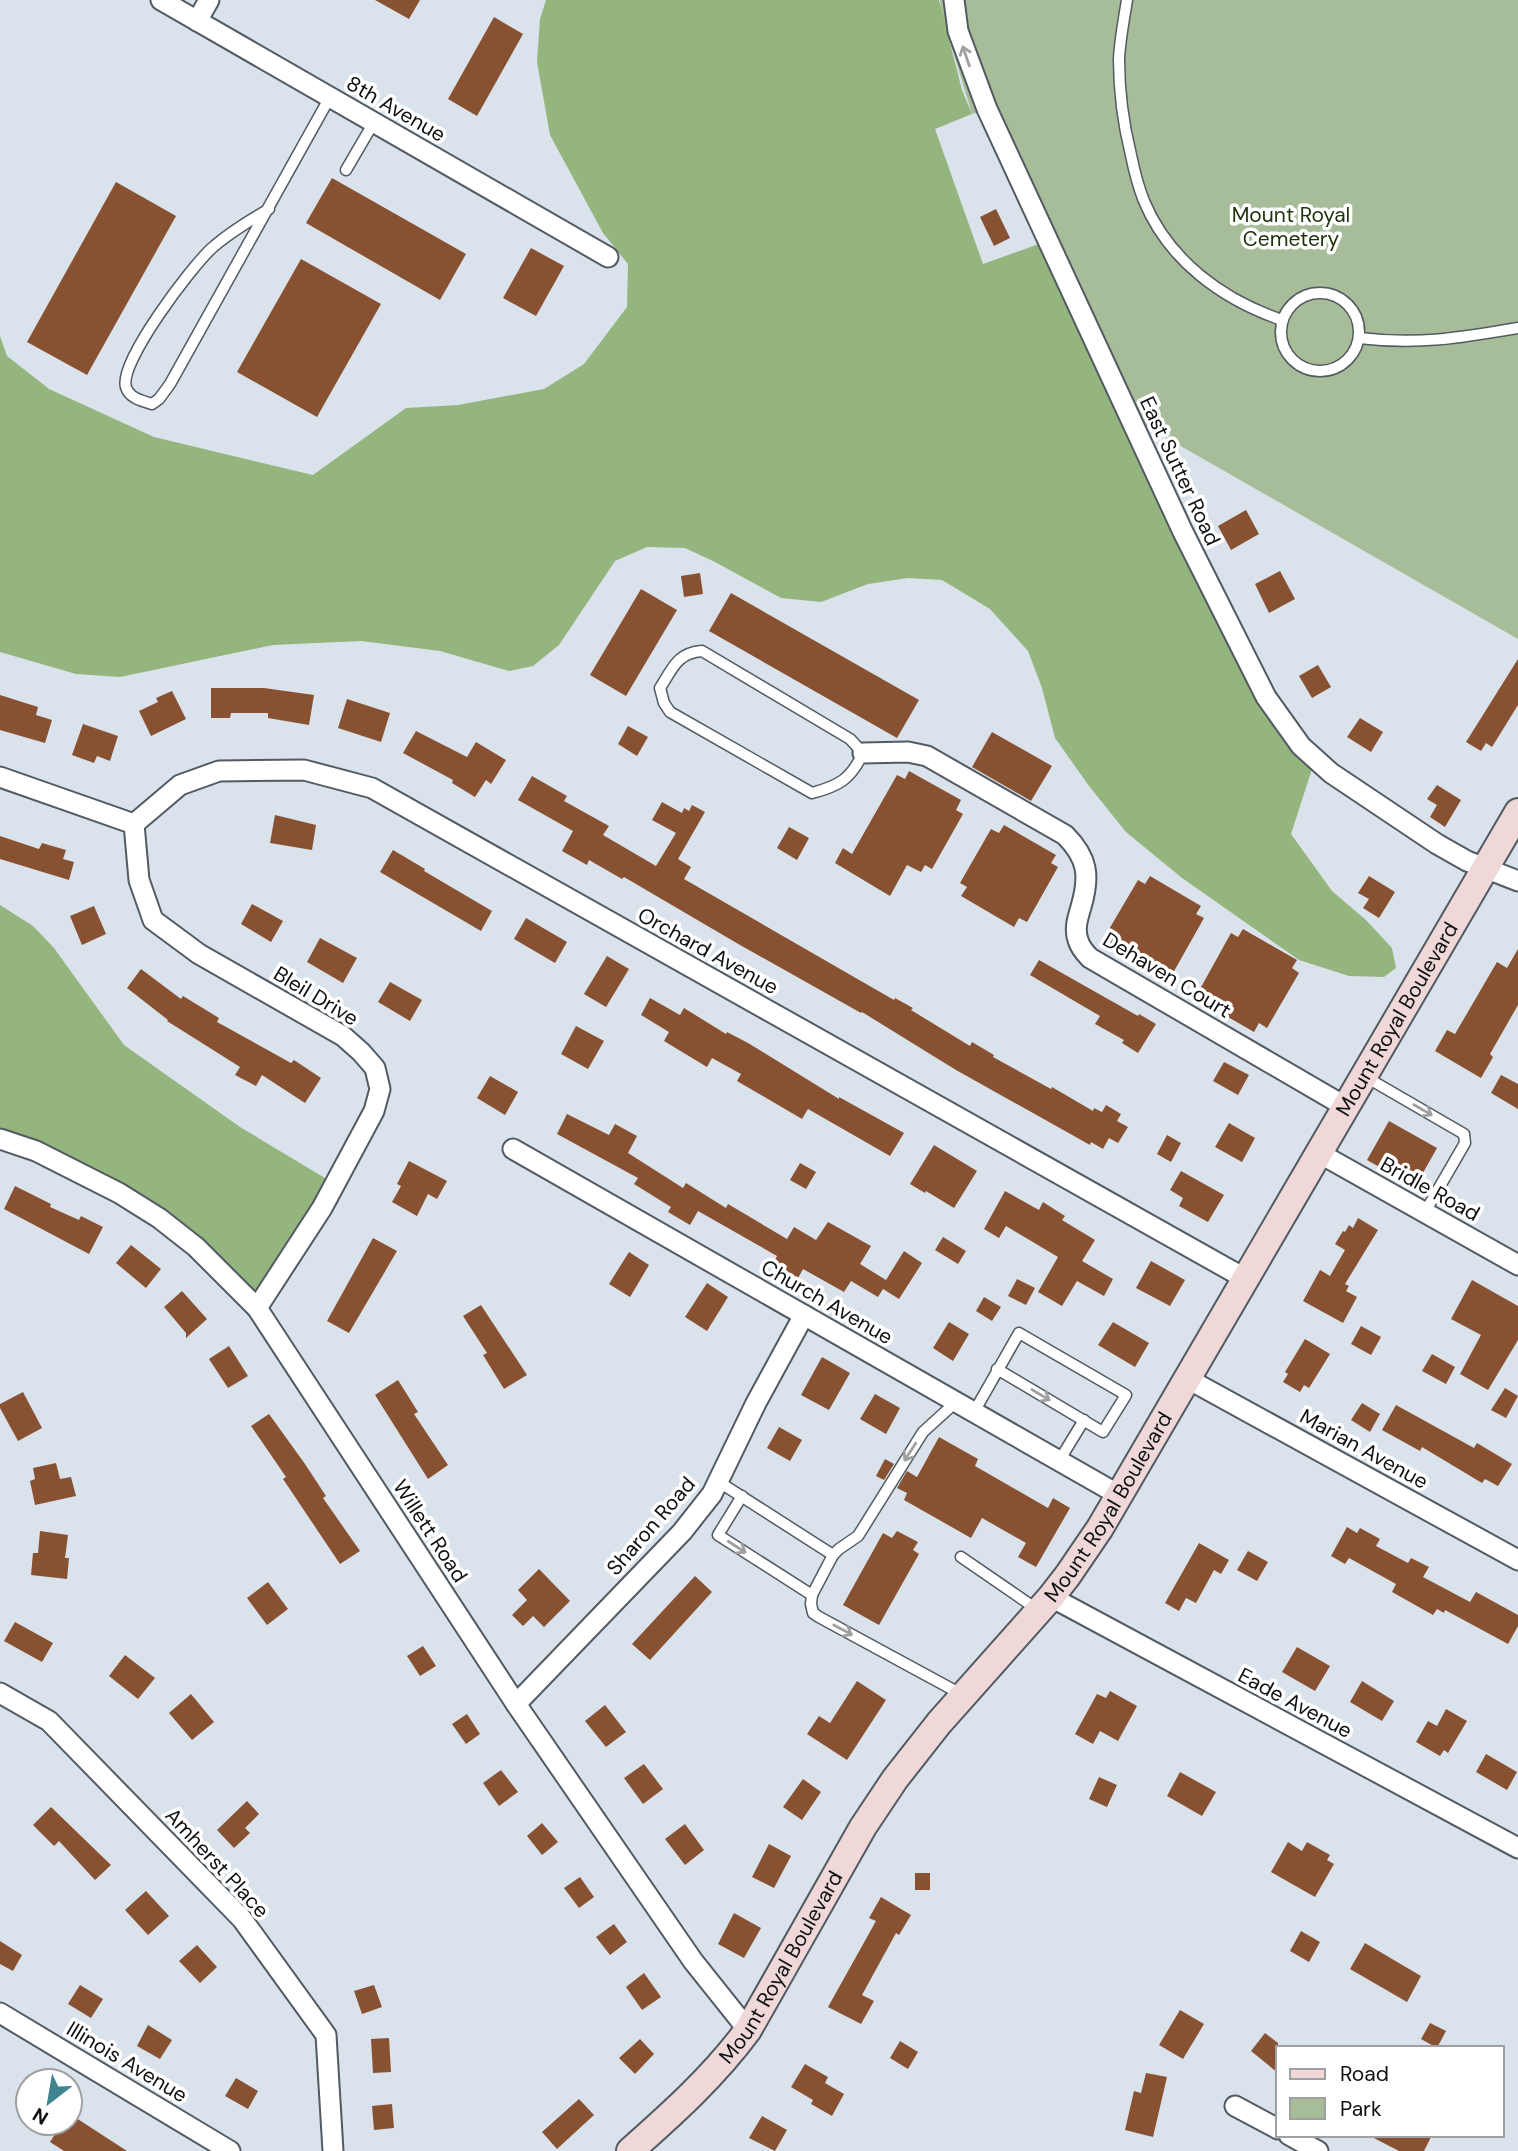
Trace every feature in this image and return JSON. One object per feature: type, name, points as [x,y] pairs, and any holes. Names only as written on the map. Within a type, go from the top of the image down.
[{"type":"main road","name":"Mount Royal Boulevard","points":[[630,2151],[710,2077],[748,2030],[863,1827],[895,1779],[1068,1575],[1119,1495],[1518,812]]},
{"type":"street","name":"8th Avenue","points":[[161,0],[608,257]]},
{"type":"street","points":[[197,21],[209,0]]},
{"type":"street","name":"East Sutter Road","points":[[954,0],[958,31],[987,109],[1183,532],[1266,697],[1287,730],[1315,760],[1437,844],[1518,881]]},
{"type":"street","name":"Dehaven Court","points":[[863,753],[908,752],[927,755],[1065,835],[1084,861],[1086,884],[1076,928],[1082,949],[1090,958],[1346,1107]]},
{"type":"street","name":"Orchard Avenue","points":[[134,824],[180,785],[219,771],[304,770],[372,788],[1246,1279]]},
{"type":"street","points":[[0,777],[134,824]]},
{"type":"street","name":"Bleil Drive","points":[[134,824],[139,880],[153,920],[199,954],[343,1036],[362,1052],[375,1068],[380,1088],[374,1111],[322,1208],[257,1308]]},
{"type":"street","name":"Willett Road","points":[[0,1139],[36,1151],[119,1193],[159,1218],[196,1247],[257,1308],[516,1704],[693,1961],[748,2030]]},
{"type":"street","name":"Church Avenue","points":[[513,1149],[1119,1495]]},
{"type":"street","name":"Bridle Road","points":[[1320,1153],[1518,1265]]},
{"type":"street","name":"Sharon Road","points":[[516,1704],[705,1505],[719,1482],[755,1403],[804,1315]]},
{"type":"street","name":"Marian Avenue","points":[[1188,1378],[1518,1560]]},
{"type":"street","name":"Eade Avenue","points":[[1045,1603],[1518,1848]]},
{"type":"street","name":"Amherst Place","points":[[0,1693],[49,1721],[242,1919],[326,2035],[333,2151]]},
{"type":"street","name":"Illinois Avenue","points":[[0,2013],[230,2151]]},
{"type":"street","points":[[1235,2106],[1276,2128]]},
{"type":"street","points":[[1293,2137],[1318,2151]]},
{"type":"lane","points":[[1127,0],[1119,58],[1122,112],[1144,202],[1162,234],[1199,275],[1238,302],[1282,320]]},
{"type":"lane","points":[[269,209],[213,247],[173,294],[127,372],[124,385],[136,399],[152,404],[159,399],[269,209],[330,97]]},
{"type":"lane","points":[[346,170],[373,122]]},
{"type":"lane","points":[[1308,294],[1327,294],[1337,297],[1353,312],[1358,322],[1359,338],[1355,349],[1344,363],[1326,371],[1308,370],[1285,351],[1281,339],[1282,320],[1297,300],[1308,294]]},
{"type":"lane","points":[[1359,338],[1404,342],[1435,341],[1518,328]]},
{"type":"lane","points":[[702,651],[850,739],[863,753],[855,771],[832,788],[812,793],[670,712],[660,688],[678,660],[687,652],[702,651]]},
{"type":"lane","points":[[1364,1076],[1464,1134],[1465,1143],[1425,1213]]},
{"type":"lane","points":[[974,1412],[998,1369],[1019,1333],[1126,1395],[1103,1432],[998,1369]]},
{"type":"lane","points":[[956,1402],[923,1432],[858,1536],[833,1555],[812,1595],[811,1604],[813,1612],[819,1618],[963,1696]]},
{"type":"lane","points":[[1059,1461],[1084,1420]]},
{"type":"lane","points":[[719,1482],[833,1555]]},
{"type":"lane","points":[[742,1496],[718,1535],[812,1595]]},
{"type":"lane","points":[[961,1558],[1045,1603]]},
{"type":"green space","points":[[546,0],[939,0],[962,90],[972,114],[935,129],[983,264],[1047,241],[1217,601],[1315,760],[1291,834],[1332,891],[1366,920],[1392,948],[1396,968],[1384,977],[1349,976],[1299,960],[1182,878],[1126,832],[1055,738],[1042,688],[1028,651],[990,609],[942,580],[908,578],[868,584],[821,602],[781,598],[685,548],[647,547],[615,561],[559,645],[533,666],[509,671],[440,651],[361,641],[273,645],[120,677],[76,674],[0,652],[0,336],[7,356],[49,389],[154,437],[313,475],[406,408],[458,405],[544,389],[584,364],[627,307],[628,264],[603,233],[550,135],[537,62],[540,19]]},
{"type":"green space","name":"Mount Royal Cemetery","points":[[940,0],[1518,0],[1518,639],[1130,417],[984,111],[972,114],[942,15]]},
{"type":"green space","points":[[0,905],[33,926],[54,948],[124,1045],[240,1127],[335,1184],[257,1308],[159,1218],[0,1139]]},
{"type":"building","points":[[375,0],[420,0],[409,19]]},
{"type":"building","points":[[494,17],[523,34],[477,116],[448,99]]},
{"type":"building","points":[[332,178],[466,254],[440,300],[306,223]]},
{"type":"building","points":[[116,182],[176,216],[87,375],[27,342]]},
{"type":"building","points":[[996,209],[1010,238],[994,246],[980,217]]},
{"type":"building","points":[[531,248],[564,266],[536,316],[503,298]]},
{"type":"building","points":[[301,259],[381,304],[317,417],[237,372]]},
{"type":"building","points":[[1246,510],[1259,534],[1231,550],[1218,526]]},
{"type":"building","points":[[1280,571],[1295,599],[1269,613],[1255,584]]},
{"type":"building","points":[[700,573],[703,594],[684,597],[681,576]]},
{"type":"building","points":[[641,589],[677,610],[626,696],[590,675]]},
{"type":"building","points":[[731,593],[919,700],[897,738],[709,631]]},
{"type":"building","points":[[1518,659],[1518,705],[1492,747],[1486,743],[1481,751],[1466,742]]},
{"type":"building","points":[[1318,665],[1331,687],[1312,698],[1299,676]]},
{"type":"building","points":[[211,688],[264,688],[314,695],[309,725],[268,718],[268,713],[231,713],[230,718],[211,718]]},
{"type":"building","points":[[172,691],[186,719],[151,736],[139,711],[158,702],[156,698]]},
{"type":"building","points":[[0,695],[38,707],[36,715],[52,720],[45,743],[0,730]]},
{"type":"building","points":[[347,699],[390,713],[381,742],[338,728]]},
{"type":"building","points":[[1360,718],[1383,732],[1371,752],[1347,737]]},
{"type":"building","points":[[83,724],[118,736],[110,761],[97,756],[94,763],[72,755]]},
{"type":"building","points":[[628,726],[648,737],[637,756],[618,744]]},
{"type":"building","points":[[416,731],[467,757],[476,742],[506,760],[491,784],[486,780],[475,797],[452,783],[453,780],[403,753]]},
{"type":"building","points":[[992,732],[1052,766],[1031,801],[972,767]]},
{"type":"building","points":[[909,771],[961,800],[956,810],[963,814],[932,869],[925,865],[921,872],[907,865],[890,896],[835,863],[843,848],[852,854],[897,775],[905,779]]},
{"type":"building","points":[[532,776],[567,796],[564,801],[609,826],[603,835],[656,866],[676,833],[652,820],[662,802],[682,813],[684,808],[689,811],[692,805],[705,812],[678,859],[691,867],[684,879],[894,1000],[895,998],[913,1008],[911,1010],[970,1046],[972,1042],[994,1055],[993,1057],[1093,1111],[1094,1108],[1102,1112],[1106,1105],[1121,1114],[1117,1121],[1128,1127],[1118,1143],[1109,1138],[1103,1149],[1091,1142],[1090,1145],[624,877],[622,879],[589,860],[587,865],[562,851],[573,831],[518,800]]},
{"type":"building","points":[[1437,785],[1461,800],[1445,827],[1430,817],[1437,805],[1427,799]]},
{"type":"building","points":[[275,815],[316,825],[312,850],[270,843]]},
{"type":"building","points":[[1004,825],[1056,855],[1051,863],[1058,867],[1027,922],[1019,918],[1014,927],[961,896],[967,887],[960,883],[991,829],[999,833]]},
{"type":"building","points":[[789,827],[809,838],[797,860],[777,848]]},
{"type":"building","points":[[0,836],[39,849],[42,843],[66,850],[63,859],[74,862],[69,880],[0,859]]},
{"type":"building","points":[[393,850],[492,911],[481,931],[380,872]]},
{"type":"building","points":[[1150,876],[1201,906],[1196,914],[1204,918],[1173,973],[1166,969],[1161,979],[1107,948],[1112,940],[1105,936],[1138,880],[1145,884]]},
{"type":"building","points":[[1369,876],[1395,892],[1379,918],[1363,908],[1369,899],[1358,893]]},
{"type":"building","points":[[252,904],[283,921],[271,942],[241,924]]},
{"type":"building","points":[[94,906],[106,934],[82,945],[70,916]]},
{"type":"building","points":[[526,918],[567,942],[555,963],[514,939]]},
{"type":"building","points":[[1243,929],[1297,960],[1292,968],[1299,973],[1267,1028],[1259,1023],[1254,1032],[1202,1002],[1207,993],[1200,989],[1231,933],[1238,937]]},
{"type":"building","points":[[320,938],[357,958],[343,983],[307,962]]},
{"type":"building","points":[[1518,949],[1518,1005],[1490,1054],[1493,1057],[1481,1078],[1435,1051],[1447,1030],[1455,1034],[1497,962],[1507,968]]},
{"type":"building","points":[[607,956],[629,969],[606,1007],[584,994]]},
{"type":"building","points":[[1039,960],[1156,1024],[1138,1053],[1122,1043],[1124,1040],[1095,1024],[1100,1016],[1030,975]]},
{"type":"building","points":[[141,969],[181,999],[183,996],[219,1018],[217,1022],[291,1063],[294,1060],[321,1078],[305,1103],[262,1075],[256,1086],[235,1075],[240,1067],[167,1021],[127,988]]},
{"type":"building","points":[[390,982],[422,1000],[410,1021],[378,1002]]},
{"type":"building","points":[[650,998],[680,1015],[684,1008],[726,1034],[727,1032],[748,1043],[839,1099],[904,1133],[890,1156],[808,1109],[802,1119],[737,1081],[741,1074],[712,1058],[707,1067],[664,1041],[669,1032],[641,1015]]},
{"type":"building","points":[[576,1026],[604,1041],[588,1069],[561,1054]]},
{"type":"building","points":[[1224,1062],[1249,1075],[1238,1095],[1213,1081]]},
{"type":"building","points":[[1501,1075],[1518,1084],[1518,1109],[1491,1093]]},
{"type":"building","points":[[490,1076],[518,1092],[505,1115],[477,1098]]},
{"type":"building","points":[[567,1114],[609,1135],[615,1124],[637,1136],[628,1153],[683,1188],[686,1183],[726,1208],[728,1204],[787,1239],[794,1227],[816,1240],[828,1222],[871,1246],[860,1264],[886,1280],[904,1251],[922,1263],[899,1299],[883,1289],[878,1297],[851,1281],[844,1292],[803,1269],[797,1280],[772,1266],[777,1256],[698,1211],[690,1225],[668,1212],[671,1207],[634,1184],[638,1178],[557,1134]]},
{"type":"building","points":[[1389,1121],[1437,1148],[1415,1187],[1367,1160]]},
{"type":"building","points":[[1229,1123],[1255,1138],[1242,1162],[1215,1147]]},
{"type":"building","points":[[1167,1135],[1181,1143],[1171,1162],[1157,1154]]},
{"type":"building","points":[[934,1145],[977,1171],[954,1208],[910,1184]]},
{"type":"building","points":[[409,1161],[447,1181],[437,1199],[428,1194],[417,1216],[392,1202],[401,1186],[397,1184]]},
{"type":"building","points":[[800,1163],[816,1172],[806,1189],[790,1180]]},
{"type":"building","points":[[1181,1171],[1224,1195],[1208,1222],[1179,1206],[1183,1198],[1170,1190]]},
{"type":"building","points":[[15,1186],[51,1204],[50,1207],[79,1220],[81,1216],[103,1227],[89,1254],[4,1209]]},
{"type":"building","points":[[1005,1191],[1039,1210],[1043,1202],[1065,1216],[1062,1220],[1095,1240],[1082,1261],[1113,1279],[1104,1296],[1077,1281],[1062,1306],[1038,1292],[1058,1257],[1006,1226],[999,1238],[984,1229]]},
{"type":"building","points":[[1358,1218],[1378,1230],[1345,1284],[1349,1286],[1346,1291],[1357,1297],[1343,1323],[1303,1301],[1320,1270],[1330,1276],[1345,1250],[1335,1244],[1349,1225],[1353,1228]]},
{"type":"building","points":[[943,1237],[966,1251],[958,1264],[935,1250]]},
{"type":"building","points":[[373,1238],[397,1251],[349,1333],[327,1321]]},
{"type":"building","points":[[131,1245],[161,1269],[146,1288],[116,1263]]},
{"type":"building","points":[[629,1252],[649,1265],[630,1297],[609,1284]]},
{"type":"building","points":[[1151,1261],[1185,1280],[1170,1306],[1136,1288]]},
{"type":"building","points":[[1017,1279],[1035,1288],[1026,1305],[1008,1296]]},
{"type":"building","points":[[1472,1280],[1518,1306],[1518,1340],[1488,1390],[1460,1374],[1481,1335],[1451,1319]]},
{"type":"building","points":[[707,1283],[728,1297],[707,1331],[685,1317]]},
{"type":"building","points":[[182,1291],[207,1319],[186,1338],[186,1333],[164,1307]]},
{"type":"building","points":[[984,1297],[1001,1307],[992,1321],[976,1311]]},
{"type":"building","points":[[481,1305],[527,1375],[504,1389],[483,1355],[487,1353],[463,1316]]},
{"type":"building","points":[[949,1322],[969,1334],[953,1361],[933,1348]]},
{"type":"building","points":[[1113,1322],[1149,1343],[1135,1367],[1098,1345]]},
{"type":"building","points":[[1361,1326],[1381,1337],[1371,1355],[1351,1344]]},
{"type":"building","points":[[1305,1339],[1330,1354],[1309,1388],[1304,1385],[1300,1392],[1283,1382],[1288,1374],[1285,1372]]},
{"type":"building","points":[[229,1346],[248,1376],[228,1388],[209,1359]]},
{"type":"building","points":[[1432,1354],[1455,1367],[1446,1384],[1422,1371]]},
{"type":"building","points":[[822,1357],[850,1373],[829,1410],[801,1395]]},
{"type":"building","points":[[398,1380],[418,1412],[414,1414],[448,1465],[428,1479],[375,1395]]},
{"type":"building","points":[[1505,1388],[1518,1396],[1506,1418],[1491,1410]]},
{"type":"building","points":[[23,1392],[42,1428],[18,1441],[0,1404]]},
{"type":"building","points":[[875,1394],[900,1408],[886,1434],[860,1419]]},
{"type":"building","points":[[1362,1403],[1380,1414],[1370,1432],[1351,1420]]},
{"type":"building","points":[[1396,1405],[1474,1448],[1477,1443],[1512,1464],[1498,1486],[1485,1479],[1482,1483],[1422,1447],[1420,1451],[1382,1430]]},
{"type":"building","points":[[269,1414],[305,1464],[326,1496],[323,1498],[360,1551],[340,1564],[251,1426]]},
{"type":"building","points":[[779,1427],[802,1440],[790,1461],[767,1448]]},
{"type":"building","points":[[939,1437],[978,1459],[975,1466],[1048,1508],[1053,1498],[1070,1508],[1036,1567],[1018,1557],[1026,1543],[982,1518],[971,1538],[904,1500],[907,1493],[897,1488],[907,1471],[917,1477]]},
{"type":"building","points":[[885,1459],[894,1464],[884,1480],[876,1476]]},
{"type":"building","points":[[56,1463],[60,1479],[71,1477],[76,1496],[35,1505],[30,1481],[35,1479],[33,1468]]},
{"type":"building","points":[[1347,1527],[1357,1533],[1360,1528],[1380,1539],[1376,1546],[1408,1563],[1411,1558],[1429,1567],[1423,1577],[1470,1602],[1476,1592],[1518,1615],[1518,1626],[1508,1644],[1445,1610],[1444,1613],[1437,1609],[1433,1615],[1392,1592],[1396,1584],[1349,1558],[1345,1564],[1331,1556]]},
{"type":"building","points":[[40,1531],[68,1535],[65,1558],[69,1558],[67,1579],[31,1575],[33,1553],[38,1553]]},
{"type":"building","points":[[897,1531],[918,1542],[913,1550],[919,1554],[879,1625],[843,1605],[883,1533],[892,1538]]},
{"type":"building","points":[[1199,1543],[1229,1560],[1221,1574],[1214,1570],[1196,1603],[1186,1598],[1179,1611],[1165,1603]]},
{"type":"building","points":[[1248,1551],[1268,1562],[1257,1581],[1237,1570]]},
{"type":"building","points":[[539,1569],[570,1601],[544,1627],[533,1616],[523,1626],[512,1615],[527,1600],[518,1590]]},
{"type":"building","points":[[695,1576],[712,1592],[650,1660],[632,1644]]},
{"type":"building","points":[[268,1582],[288,1609],[267,1625],[247,1598]]},
{"type":"building","points":[[15,1622],[53,1643],[42,1662],[4,1641]]},
{"type":"building","points":[[423,1646],[436,1666],[420,1676],[407,1656]]},
{"type":"building","points":[[1297,1647],[1330,1666],[1315,1691],[1282,1672]]},
{"type":"building","points":[[125,1655],[155,1678],[138,1699],[109,1676]]},
{"type":"building","points":[[857,1681],[886,1700],[847,1760],[807,1734],[819,1716],[830,1723]]},
{"type":"building","points":[[1362,1681],[1394,1701],[1382,1721],[1350,1702]]},
{"type":"building","points":[[1110,1691],[1137,1706],[1118,1741],[1100,1731],[1093,1744],[1075,1734],[1097,1694],[1106,1698]]},
{"type":"building","points":[[191,1694],[214,1722],[192,1740],[169,1713]]},
{"type":"building","points":[[605,1705],[626,1732],[606,1747],[585,1721]]},
{"type":"building","points":[[1446,1709],[1467,1721],[1448,1753],[1444,1750],[1440,1756],[1416,1742],[1428,1721],[1437,1726]]},
{"type":"building","points":[[467,1714],[480,1734],[466,1744],[452,1724]]},
{"type":"building","points":[[1486,1754],[1517,1772],[1507,1790],[1476,1772]]},
{"type":"building","points":[[644,1764],[663,1789],[643,1804],[624,1778]]},
{"type":"building","points":[[501,1770],[518,1792],[499,1806],[483,1783]]},
{"type":"building","points":[[1180,1772],[1216,1792],[1202,1816],[1167,1796]]},
{"type":"building","points":[[1099,1777],[1117,1785],[1107,1807],[1089,1799]]},
{"type":"building","points":[[803,1779],[821,1792],[802,1820],[783,1807]]},
{"type":"building","points":[[247,1801],[259,1814],[245,1828],[250,1833],[234,1848],[217,1830]]},
{"type":"building","points":[[51,1807],[111,1865],[95,1880],[59,1841],[54,1846],[33,1825]]},
{"type":"building","points":[[542,1823],[558,1842],[542,1855],[527,1836]]},
{"type":"building","points":[[685,1824],[704,1850],[685,1865],[665,1839]]},
{"type":"building","points":[[1288,1842],[1302,1851],[1307,1842],[1330,1855],[1327,1860],[1334,1864],[1315,1897],[1271,1872]]},
{"type":"building","points":[[769,1844],[791,1856],[774,1888],[752,1877]]},
{"type":"building","points":[[915,1873],[930,1873],[930,1890],[915,1890]]},
{"type":"building","points":[[580,1877],[594,1897],[579,1908],[564,1888]]},
{"type":"building","points":[[146,1891],[169,1916],[148,1935],[125,1910]]},
{"type":"building","points":[[881,1897],[911,1915],[899,1935],[896,1933],[862,1995],[874,2001],[861,2024],[828,2007],[876,1921],[869,1918]]},
{"type":"building","points":[[734,1913],[761,1928],[744,1958],[718,1944]]},
{"type":"building","points":[[614,1924],[627,1942],[610,1955],[596,1937]]},
{"type":"building","points":[[1301,1931],[1320,1942],[1309,1962],[1290,1951]]},
{"type":"building","points":[[0,1941],[22,1955],[13,1971],[0,1964]]},
{"type":"building","points":[[1365,1943],[1421,1976],[1407,2002],[1350,1969]]},
{"type":"building","points":[[197,1945],[217,1967],[200,1983],[179,1961]]},
{"type":"building","points":[[644,1973],[661,1997],[642,2010],[626,1987]]},
{"type":"building","points":[[80,1985],[103,1999],[91,2018],[68,2004]]},
{"type":"building","points":[[374,1985],[382,2007],[362,2014],[354,1991]]},
{"type":"building","points":[[1180,2010],[1204,2024],[1183,2059],[1159,2045]]},
{"type":"building","points":[[1430,2023],[1446,2031],[1438,2046],[1421,2039]]},
{"type":"building","points":[[148,2025],[172,2040],[160,2059],[137,2046]]},
{"type":"building","points":[[1265,2033],[1278,2043],[1276,2071],[1251,2051]]},
{"type":"building","points":[[389,2038],[391,2072],[373,2073],[371,2039]]},
{"type":"building","points":[[640,2039],[654,2054],[635,2074],[619,2058]]},
{"type":"building","points":[[900,2041],[918,2052],[908,2069],[890,2058]]},
{"type":"building","points":[[805,2064],[828,2077],[825,2083],[844,2094],[832,2116],[811,2104],[813,2100],[791,2087]]},
{"type":"building","points":[[1146,2073],[1167,2077],[1153,2137],[1125,2130],[1134,2091],[1141,2093]]},
{"type":"building","points":[[236,2078],[258,2091],[248,2109],[225,2096]]},
{"type":"building","points":[[579,2099],[594,2115],[557,2149],[542,2132]]},
{"type":"building","points":[[392,2104],[394,2128],[374,2130],[372,2106]]},
{"type":"building","points":[[762,2116],[787,2130],[775,2151],[749,2138]]},
{"type":"building","points":[[84,2123],[127,2151],[64,2151],[50,2142],[53,2137],[84,2137]]},
{"type":"building","points":[[1372,2137],[1431,2137],[1424,2151],[1399,2151]]}]
